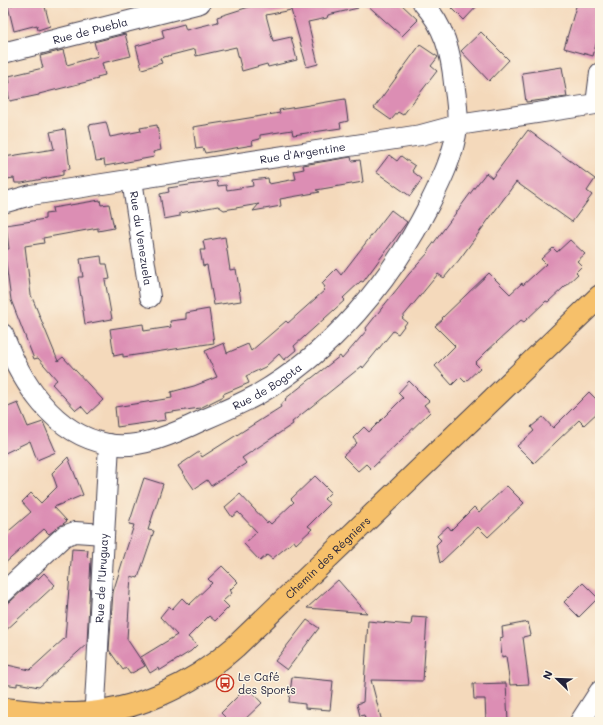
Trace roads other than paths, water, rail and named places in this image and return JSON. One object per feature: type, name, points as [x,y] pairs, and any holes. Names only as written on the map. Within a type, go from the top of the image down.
[{"type":"main road","name":"Chemin des Régniers","points":[[3,709],[94,717],[163,694],[197,676],[221,659],[600,296]]},
{"type":"street","name":"Rue de Puebla","points":[[3,53],[200,3]]},
{"type":"street","name":"Rue de Bogota","points":[[3,334],[19,372],[37,399],[50,413],[83,435],[109,444],[132,444],[182,430],[258,394],[281,379],[333,336],[376,290],[409,243],[441,181],[451,154],[458,126],[454,79],[448,49],[439,23],[423,3]]},
{"type":"street","points":[[598,106],[600,73]]},
{"type":"street","name":"Rue d'Argentine","points":[[3,203],[31,195],[421,135],[458,126],[598,106]]},
{"type":"street","name":"Rue du Venezuela","points":[[132,180],[150,297]]},
{"type":"street","name":"Rue de l'Uruguay","points":[[94,717],[109,444]]},
{"type":"street","points":[[3,593],[64,536],[75,532],[104,534]]},
{"type":"street","points":[[580,722],[600,692]]},
{"type":"place","name":"Le Café des Sports","points":[[225,683]]}]
